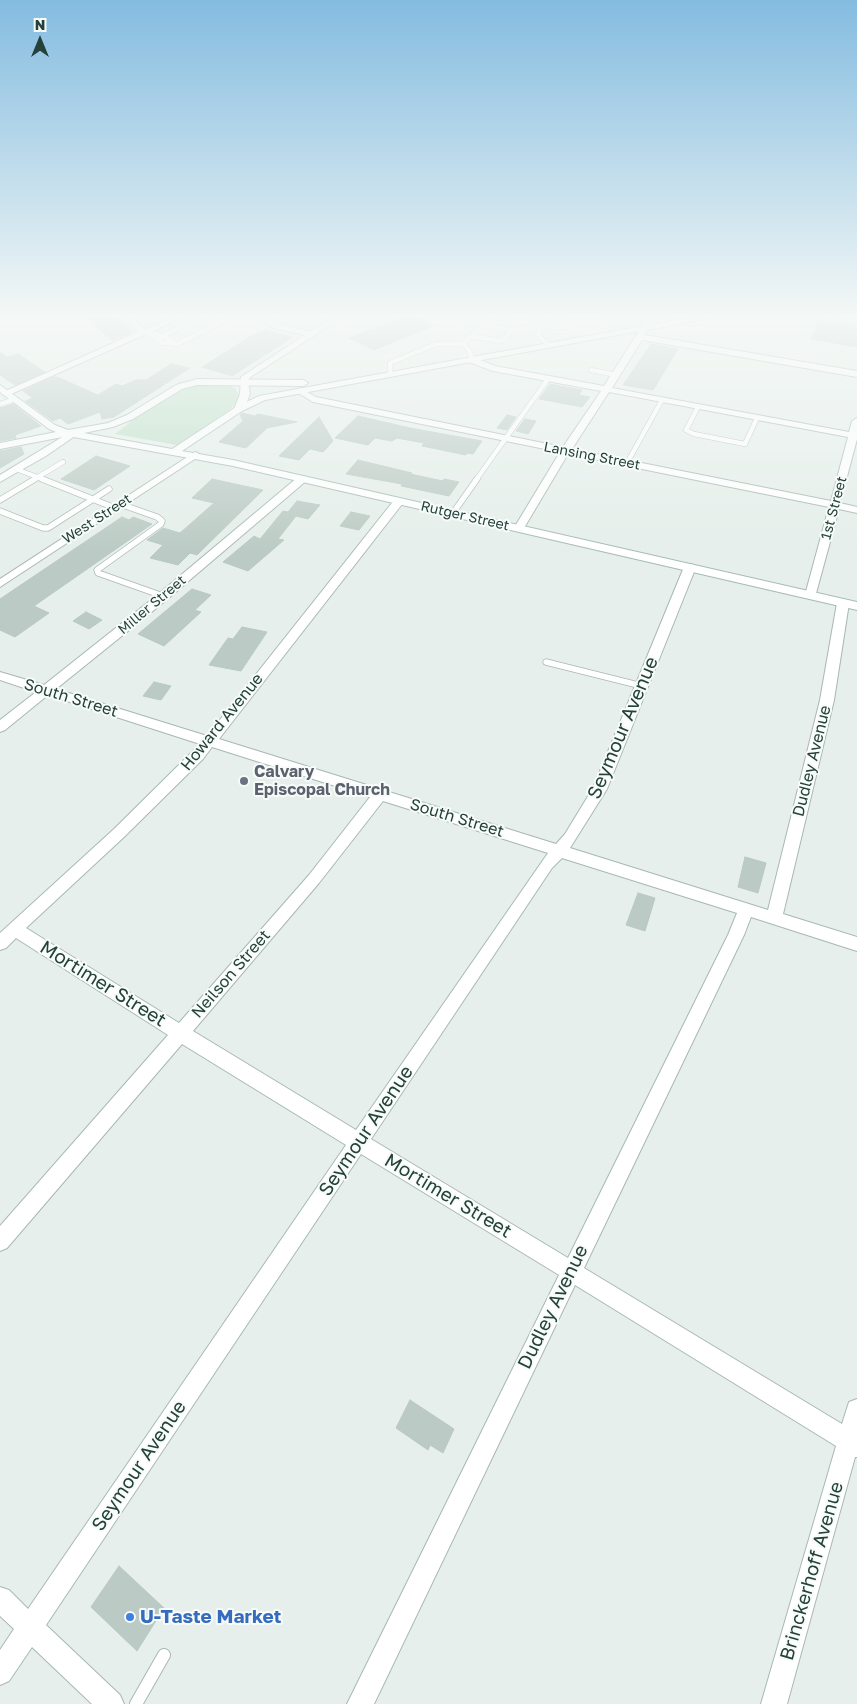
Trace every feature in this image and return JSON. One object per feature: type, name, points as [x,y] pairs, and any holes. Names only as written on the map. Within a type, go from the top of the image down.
[{"type":"street","points":[[9,395],[52,427],[72,434]]},
{"type":"street","points":[[0,446],[72,434],[110,425],[130,417],[168,395]]},
{"type":"street","points":[[239,409],[245,395]]},
{"type":"street","points":[[174,452],[239,409],[262,398],[281,395]]},
{"type":"street","name":"Lansing Street","points":[[305,395],[313,400],[857,510]]},
{"type":"street","points":[[519,528],[603,395]]},
{"type":"street","points":[[631,395],[855,436]]},
{"type":"street","points":[[104,440],[130,417]]},
{"type":"street","name":"1st Street","points":[[811,595],[834,505],[855,436],[857,421]]},
{"type":"street","points":[[0,479],[61,443],[72,434]]},
{"type":"street","name":"Rutger Street","points":[[72,434],[195,455],[850,604]]},
{"type":"street","name":"West Street","points":[[0,584],[195,455]]},
{"type":"street","name":"Miller Street","points":[[0,727],[163,596],[302,479]]},
{"type":"street","name":"Howard Avenue","points":[[0,943],[119,833],[198,756],[399,501]]},
{"type":"street","name":"Seymour Avenue","points":[[0,1672],[547,864],[570,838],[600,789],[690,567]]},
{"type":"street","name":"Dudley Avenue","points":[[774,918],[850,604]]},
{"type":"street","name":"South Street","points":[[0,676],[857,944]]},
{"type":"street","name":"Neilson Street","points":[[0,1241],[314,879],[381,794]]},
{"type":"street","name":"Dudley Avenue","points":[[360,1704],[736,935],[746,909]]},
{"type":"street","name":"Mortimer Street","points":[[14,929],[853,1443]]},
{"type":"street","name":"Brinckerhoff Avenue","points":[[774,1704],[853,1443],[857,1410]]},
{"type":"street","points":[[0,1599],[111,1704]]},
{"type":"lane","points":[[452,513],[537,395]]},
{"type":"lane","points":[[0,404],[15,399]]},
{"type":"lane","points":[[627,463],[662,400]]},
{"type":"lane","points":[[698,407],[686,430],[694,434],[745,444],[757,418]]},
{"type":"lane","points":[[0,500],[63,462]]},
{"type":"lane","points":[[16,469],[93,499],[157,517],[162,521],[161,524],[101,567],[98,573],[163,596]]},
{"type":"lane","points":[[0,511],[43,528],[48,528],[109,489]]},
{"type":"lane","points":[[546,662],[642,686]]},
{"type":"lane","points":[[136,1704],[164,1655]]},
{"type":"green space","points":[[174,395],[239,395],[236,403],[228,411],[177,445],[115,434],[143,412]]},
{"type":"building","points":[[28,395],[149,395],[114,417],[102,419],[100,412],[68,424],[60,418],[53,421],[25,401],[33,398]]},
{"type":"building","points":[[542,395],[579,395],[590,397],[582,407],[539,399]]},
{"type":"building","points":[[13,404],[41,426],[15,435],[16,438],[0,441],[0,408]]},
{"type":"building","points":[[242,413],[255,416],[258,414],[297,422],[267,428],[246,448],[219,442],[243,421],[240,415]]},
{"type":"building","points":[[507,415],[516,417],[507,430],[497,428]]},
{"type":"building","points":[[358,416],[482,441],[473,454],[467,453],[466,455],[422,446],[424,443],[397,438],[392,441],[375,438],[368,445],[335,438]]},
{"type":"building","points":[[319,417],[333,441],[323,452],[310,449],[299,460],[279,456]]},
{"type":"building","points":[[525,419],[536,421],[528,434],[516,431]]},
{"type":"building","points":[[21,447],[24,454],[0,468],[0,451]]},
{"type":"building","points":[[96,456],[130,466],[94,490],[61,479]]},
{"type":"building","points":[[358,460],[412,473],[410,474],[443,481],[444,479],[459,482],[449,496],[401,486],[402,484],[346,474]]},
{"type":"building","points":[[212,479],[263,490],[197,555],[190,553],[178,565],[150,558],[163,545],[147,540],[163,528],[180,533],[214,503],[192,498]]},
{"type":"building","points":[[297,501],[320,505],[308,519],[296,516],[278,539],[284,540],[248,571],[223,562],[254,536],[260,539],[283,511],[288,512]]},
{"type":"building","points":[[351,512],[370,516],[359,530],[340,526]]},
{"type":"building","points":[[122,517],[129,520],[133,517],[152,524],[34,606],[49,613],[15,637],[0,630],[0,599]]},
{"type":"building","points":[[192,589],[211,595],[195,610],[201,612],[164,646],[138,634]]},
{"type":"building","points":[[86,612],[102,620],[89,629],[73,621]]},
{"type":"building","points":[[242,627],[267,632],[241,671],[209,665],[228,638],[233,639]]},
{"type":"building","points":[[154,682],[171,686],[161,700],[143,696]]},
{"type":"building","points":[[745,857],[766,863],[758,893],[738,887]]},
{"type":"building","points":[[638,893],[655,898],[645,931],[626,925]]},
{"type":"building","points":[[410,1400],[454,1429],[443,1453],[430,1445],[428,1450],[396,1428]]},
{"type":"building","name":"U-Taste Market","points":[[119,1566],[164,1608],[137,1651],[91,1607]]},
{"type":"place","name":"Calvary Episcopal Church","points":[[244,781]]},
{"type":"place","name":"U-Taste Market","points":[[130,1617]]}]
